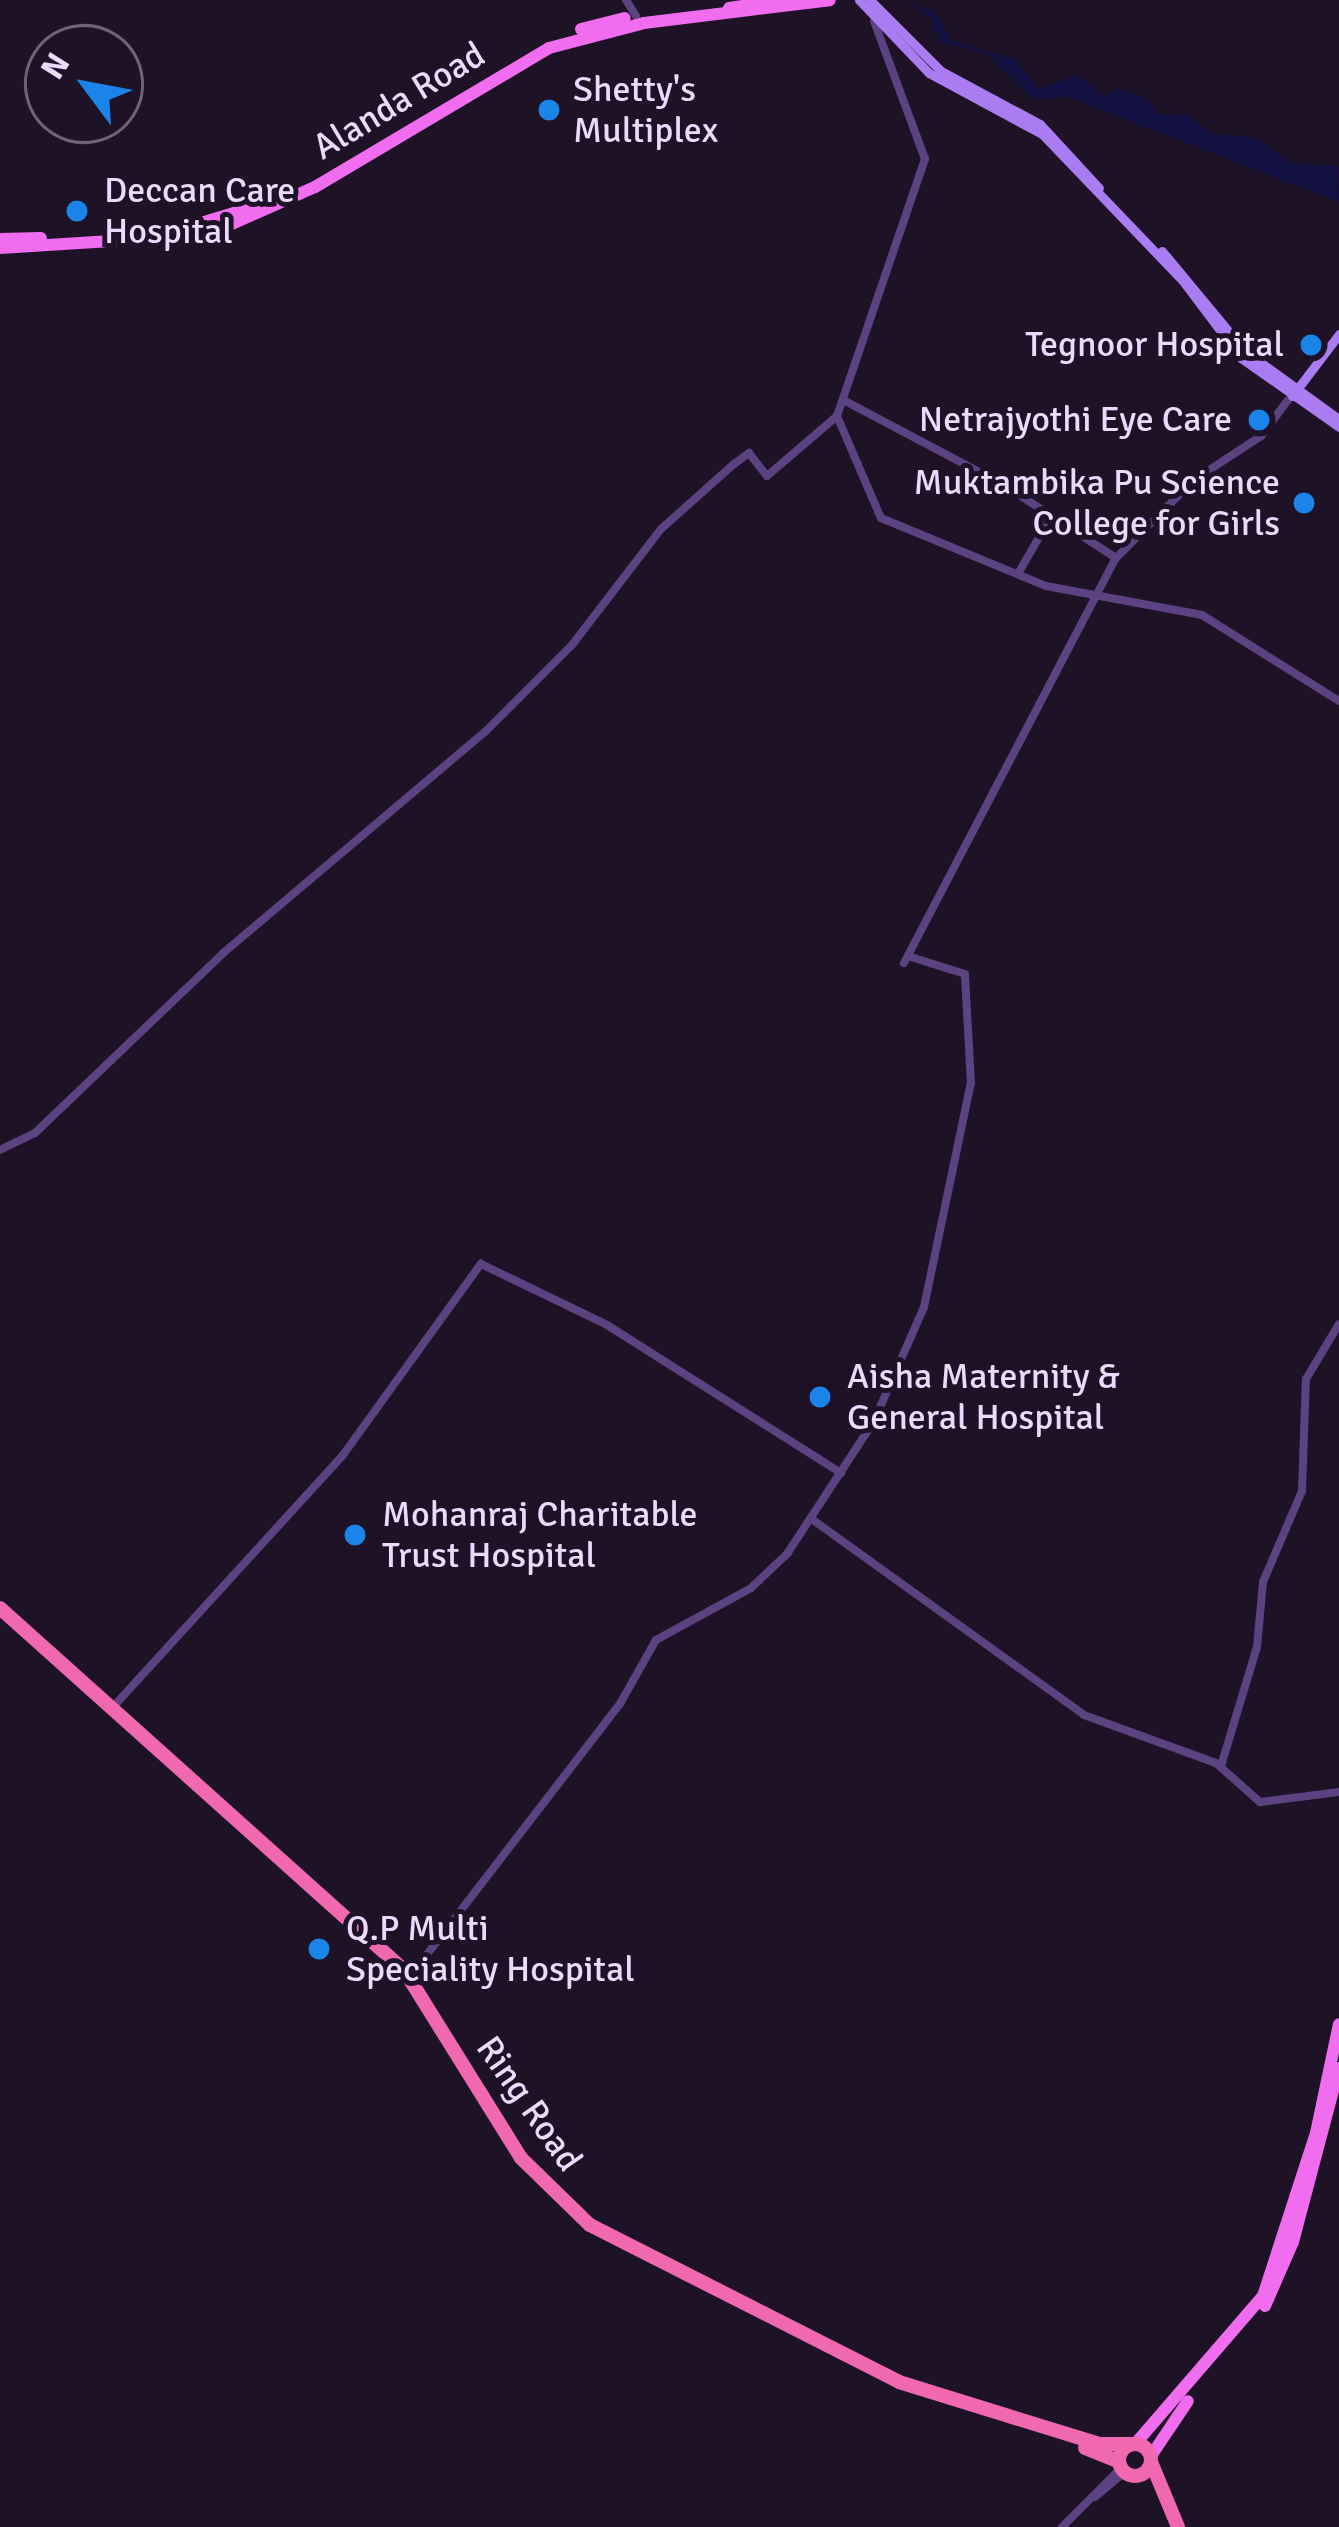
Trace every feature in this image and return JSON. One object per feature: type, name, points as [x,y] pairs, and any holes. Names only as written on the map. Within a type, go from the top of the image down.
[{"type":"highway","name":"Ring Road","points":[[0,1608],[407,1980],[521,2158],[608,2239],[899,2382],[1099,2444],[1134,2444]]},
{"type":"highway","name":"Ring Road","points":[[0,1619],[407,1980],[511,2157],[593,2238],[904,2393],[1123,2469]]},
{"type":"highway","points":[[1123,2469],[1134,2444],[1151,2459],[1178,2527]]},
{"type":"highway","points":[[1123,2469],[1151,2459]]},
{"type":"highway","points":[[1123,2469],[1168,2527]]},
{"type":"main road","name":"Alanda Road","points":[[0,243],[225,219],[306,184],[526,57],[631,20],[782,0]]},
{"type":"main road","name":"Alanda Road","points":[[631,20],[830,0]]},
{"type":"main road","points":[[859,0],[874,21],[937,78],[1042,134],[1291,397],[1339,423]]},
{"type":"main road","points":[[870,0],[941,71],[1040,124],[1291,397]]},
{"type":"main road","points":[[1291,397],[1339,334]]},
{"type":"main road","points":[[1134,2444],[1263,2296],[1316,2133],[1339,2024]]},
{"type":"main road","points":[[1151,2459],[1275,2291],[1339,2068]]},
{"type":"street","points":[[626,0],[631,20]]},
{"type":"street","points":[[0,1150],[35,1133],[222,954],[485,731],[572,645],[661,530],[734,464],[749,453],[767,476],[837,416],[847,402],[926,159],[874,21]]},
{"type":"street","points":[[407,1980],[620,1702],[656,1640],[751,1588],[813,1520],[842,1473],[924,1307],[965,1142],[974,1025],[965,974],[906,959],[1116,558],[1194,480],[1261,436],[1291,397]]},
{"type":"street","points":[[847,402],[1004,485],[1049,520],[1116,558]]},
{"type":"street","points":[[837,416],[881,518],[1019,572],[1202,615],[1339,700]]},
{"type":"street","points":[[1019,572],[1049,520]]},
{"type":"street","points":[[112,1707],[343,1455],[481,1264],[607,1324],[842,1473]]},
{"type":"street","points":[[1221,1766],[1257,1647],[1263,1582],[1302,1491],[1306,1379],[1339,1324]]},
{"type":"street","points":[[813,1520],[1084,1715],[1221,1766],[1259,1802],[1339,1792]]},
{"type":"street","points":[[1062,2527],[1123,2469]]},
{"type":"shaded area","points":[[904,0],[935,12],[952,41],[1015,59],[1038,89],[1077,75],[1105,96],[1117,88],[1148,99],[1158,115],[1187,114],[1211,133],[1257,138],[1290,163],[1338,166],[1339,202],[1068,97],[1033,99],[986,53],[940,42],[930,17]]},
{"type":"place","name":"Shetty's Multiplex","points":[[549,110]]},
{"type":"place","name":"Deccan Care Hospital","points":[[77,211]]},
{"type":"place","name":"Tegnoor Hospital","points":[[1311,345]]},
{"type":"place","name":"Netrajyothi Eye Care","points":[[1259,420]]},
{"type":"place","name":"Muktambika Pu Science College for Girls","points":[[1304,503]]},
{"type":"place","name":"Aisha Maternity & General Hospital","points":[[820,1397]]},
{"type":"place","name":"Mohanraj Charitable Trust Hospital","points":[[355,1535]]},
{"type":"place","name":"Q.P Multi Speciality Hospital","points":[[319,1949]]}]
